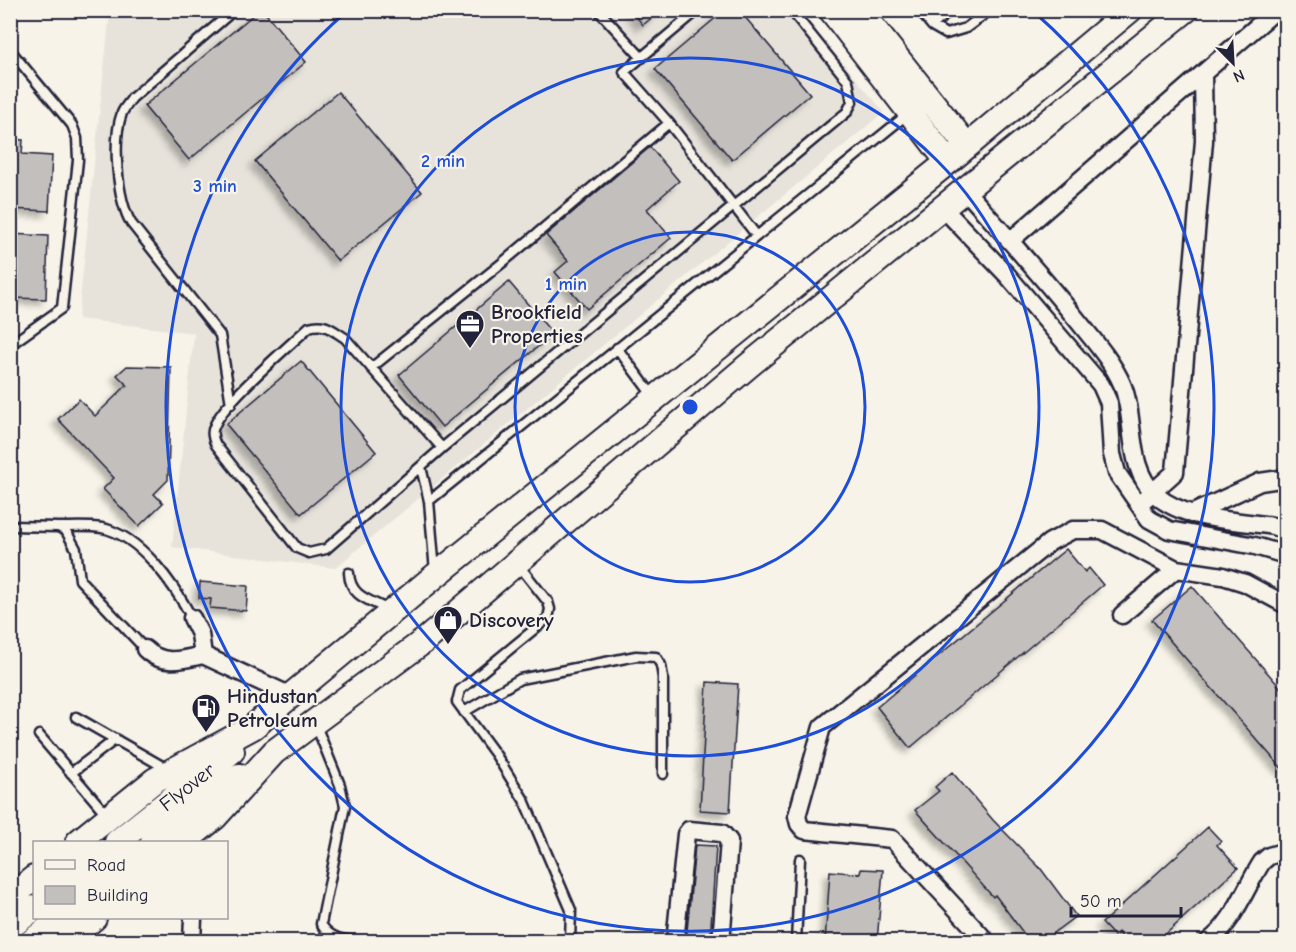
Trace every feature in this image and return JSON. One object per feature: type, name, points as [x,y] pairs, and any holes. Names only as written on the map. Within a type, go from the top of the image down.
[{"type":"main road","points":[[831,10],[918,106],[967,146]]},
{"type":"main road","points":[[80,841],[155,780],[253,727],[435,576],[948,162],[1130,10]]},
{"type":"main road","points":[[175,834],[215,818],[274,752],[429,638],[748,366],[1186,10]]},
{"type":"main road","points":[[867,16],[948,162]]},
{"type":"main road","name":"Flyover","points":[[130,841],[175,834],[253,727]]},
{"type":"main road","points":[[10,898],[33,879]]},
{"type":"main road","points":[[10,927],[33,909]]},
{"type":"main road","points":[[31,942],[60,919]]},
{"type":"main road","points":[[64,942],[93,919]]},
{"type":"street","points":[[1010,241],[1276,10]]},
{"type":"street","points":[[1138,504],[1175,472],[1204,141],[1203,74]]},
{"type":"street","points":[[965,190],[1103,352],[1117,374],[1128,402],[1138,467],[1142,479],[1153,493],[1174,507],[1191,513],[1273,526],[1286,531]]},
{"type":"street","points":[[944,209],[1062,337],[1106,394],[1112,454],[1117,473],[1149,519],[1168,530],[1255,546],[1286,555]]},
{"type":"street","points":[[1008,276],[1027,261]]},
{"type":"street","points":[[1191,513],[1260,482],[1286,478]]},
{"type":"street","points":[[987,942],[902,847],[892,839],[804,830],[799,824],[798,816],[822,727],[1061,534],[1073,530],[1102,530],[1176,569],[1245,583],[1286,605]]},
{"type":"street","points":[[1122,615],[1176,569]]},
{"type":"street","points":[[192,618],[200,634],[203,655]]},
{"type":"street","points":[[145,649],[160,660],[178,661],[203,655],[291,696]]},
{"type":"street","points":[[675,942],[686,834],[689,830],[722,833],[729,841],[721,942]]},
{"type":"street","points":[[1208,942],[1218,935],[1235,910],[1262,862],[1269,856],[1286,851]]},
{"type":"street","points":[[192,942],[193,919]]},
{"type":"lane","points":[[231,404],[220,335],[131,223],[123,208],[117,136],[122,112],[132,98],[234,10]]},
{"type":"lane","points":[[598,10],[642,58]]},
{"type":"lane","points":[[698,10],[624,72],[669,123],[757,236]]},
{"type":"lane","points":[[442,448],[345,338],[326,325],[319,324],[309,327],[231,404],[213,428],[212,437],[297,548],[309,553],[326,549],[442,448],[847,112],[852,102],[848,81],[791,10]]},
{"type":"lane","points":[[919,10],[940,33],[953,33],[966,28],[990,10]]},
{"type":"lane","points":[[932,26],[946,14],[946,10]]},
{"type":"lane","points":[[10,50],[72,125],[77,138],[78,160],[62,308],[10,345]]},
{"type":"lane","points":[[429,501],[918,106]]},
{"type":"lane","points":[[371,368],[502,263],[669,123]]},
{"type":"lane","points":[[617,348],[655,399]]},
{"type":"lane","points":[[421,467],[429,501],[435,576]]},
{"type":"lane","points":[[10,526],[101,528],[127,537],[175,587],[192,618]]},
{"type":"lane","points":[[58,527],[66,531],[72,539],[83,585],[145,649]]},
{"type":"lane","points":[[517,562],[548,602],[550,609],[548,618],[460,690],[457,702],[496,754],[524,800],[571,910],[570,942]]},
{"type":"lane","points":[[349,573],[349,586],[355,592],[393,612]]},
{"type":"lane","points":[[464,712],[520,679],[543,672],[636,656],[656,657],[661,665],[663,678],[663,774]]},
{"type":"lane","points":[[76,717],[171,771]]},
{"type":"lane","points":[[315,722],[340,785],[345,806],[321,924],[326,933],[333,938],[371,942]]},
{"type":"lane","points":[[39,735],[109,818]]},
{"type":"lane","points":[[71,773],[116,740]]},
{"type":"lane","points":[[796,942],[800,859]]},
{"type":"shaded area","points":[[110,11],[799,11],[884,112],[335,568],[172,547],[194,333],[78,319]]},
{"type":"building","points":[[259,10],[263,10],[306,62],[189,160],[144,106]]},
{"type":"building","points":[[631,10],[661,10],[643,25]]},
{"type":"building","points":[[725,10],[739,10],[810,94],[732,160],[655,69]]},
{"type":"building","points":[[338,92],[422,192],[338,261],[255,161]]},
{"type":"building","points":[[10,139],[23,140],[22,154],[52,156],[49,211],[10,209]]},
{"type":"building","points":[[650,147],[679,181],[647,209],[671,238],[587,309],[555,272],[568,261],[546,235]]},
{"type":"building","points":[[10,234],[48,236],[46,299],[10,298]]},
{"type":"building","points":[[509,282],[553,334],[442,427],[399,375]]},
{"type":"building","points":[[301,361],[376,452],[301,514],[226,424]]},
{"type":"building","points":[[127,366],[171,367],[168,480],[154,494],[163,503],[139,526],[103,489],[114,478],[58,419],[79,399],[95,416],[127,385],[117,375]]},
{"type":"building","points":[[1066,549],[1085,572],[1089,568],[1103,585],[910,748],[877,707]]},
{"type":"building","points":[[200,582],[248,586],[246,611],[210,608],[211,599],[199,598]]},
{"type":"building","points":[[1192,586],[1286,694],[1286,773],[1152,620]]},
{"type":"building","points":[[707,682],[738,684],[730,812],[700,810]]},
{"type":"building","points":[[952,772],[993,820],[1041,869],[1076,916],[1041,942],[1030,942],[995,895],[993,897],[915,810],[939,791],[935,787]]},
{"type":"building","points":[[1208,827],[1221,841],[1217,845],[1238,868],[1157,942],[1127,942],[1118,932],[1114,936],[1102,923]]},
{"type":"building","points":[[695,845],[716,846],[710,942],[686,942]]},
{"type":"building","points":[[861,869],[883,870],[877,942],[825,942],[830,871],[860,874]]},
{"type":"place","name":"Brookfield Properties","points":[[470,350]]},
{"type":"place","name":"Discovery","points":[[448,646]]},
{"type":"place","name":"Hindustan Petroleum","points":[[206,734]]}]
